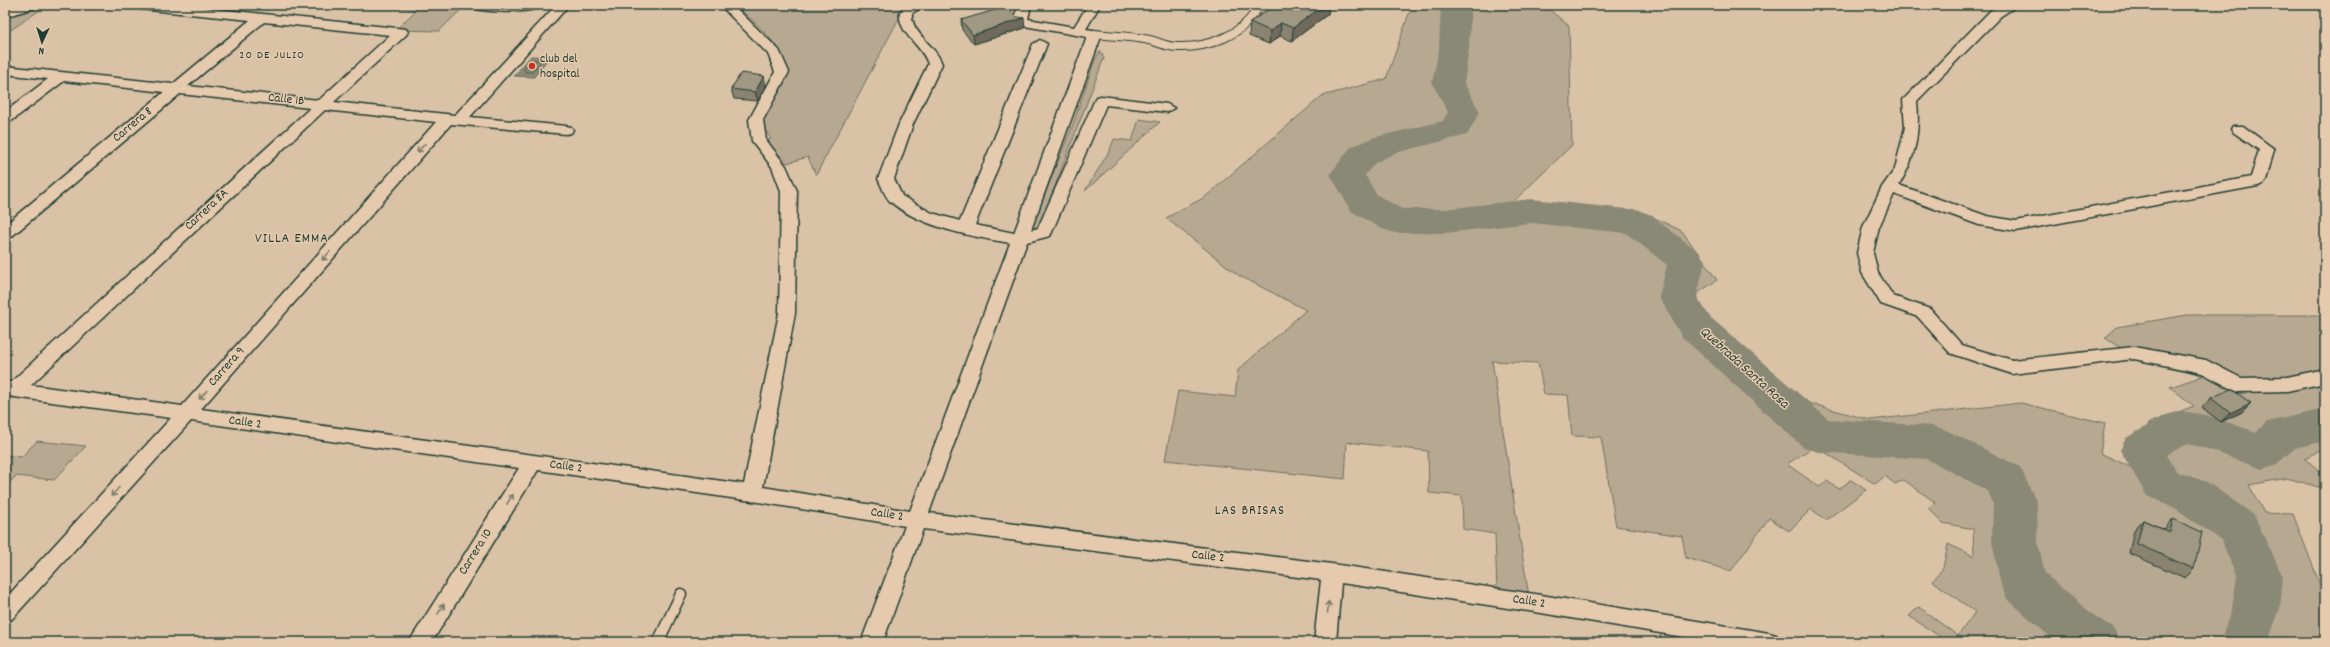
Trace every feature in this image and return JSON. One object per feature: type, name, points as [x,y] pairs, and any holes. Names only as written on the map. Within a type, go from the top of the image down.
[{"type":"street","points":[[5,13],[29,5]]},
{"type":"street","points":[[139,5],[262,17]]},
{"type":"street","points":[[474,5],[506,9],[538,5]]},
{"type":"street","name":"Carrera 9","points":[[5,613],[453,120],[563,5]]},
{"type":"street","points":[[726,5],[774,53],[782,72],[756,120],[759,141],[779,166],[789,191],[787,313],[752,493]]},
{"type":"street","points":[[920,5],[906,11],[904,17],[907,25],[934,56],[935,64],[906,124],[886,179],[896,199],[926,217],[987,234],[1019,238],[1044,232],[1101,100],[1167,108]]},
{"type":"street","points":[[872,642],[1095,34],[1024,22],[1020,19],[1025,5]]},
{"type":"street","points":[[1078,31],[1094,5]]},
{"type":"street","points":[[2012,5],[1996,13],[1910,100],[1912,127],[1902,169],[1890,187],[1871,227],[1865,253],[1870,273],[1887,300],[1924,313],[1956,349],[2012,367],[2134,353],[2206,367],[2238,385],[2287,384],[2325,376]]},
{"type":"street","name":"Carrera 8A","points":[[10,389],[401,32],[262,17]]},
{"type":"street","name":"Carrera 8","points":[[5,233],[262,17]]},
{"type":"street","points":[[966,227],[1040,44]]},
{"type":"street","name":"Calle 1B","points":[[5,70],[321,104],[453,120],[566,130]]},
{"type":"street","points":[[5,119],[61,76]]},
{"type":"street","points":[[1890,187],[1986,221],[2016,226],[2052,221],[2258,181],[2267,149],[2238,129]]},
{"type":"street","name":"Calle 2","points":[[10,389],[752,493],[917,520],[1332,573],[1768,641]]},
{"type":"street","name":"Carrera 10","points":[[420,642],[533,462]]},
{"type":"street","points":[[1325,642],[1332,573]]},
{"type":"lane","points":[[1095,34],[1160,42],[1170,47],[1192,46],[1238,33],[1257,14],[1259,5]]},
{"type":"lane","points":[[658,642],[681,594]]},
{"type":"shaded area","points":[[40,5],[47,5],[8,32],[5,31],[5,17]]},
{"type":"shaded area","points":[[380,5],[465,6],[439,31],[396,30],[416,10]]},
{"type":"shaded area","points":[[735,5],[906,5],[816,175],[808,157],[787,163],[766,141],[771,139],[760,122],[787,74],[783,61],[773,42]]},
{"type":"shaded area","points":[[1412,5],[1544,5],[1569,26],[1572,145],[1513,202],[1550,207],[1638,210],[1682,231],[1717,280],[1686,301],[1809,403],[1870,420],[2021,403],[2105,423],[2100,453],[2135,469],[2149,423],[2194,406],[2170,387],[2203,376],[2124,350],[2105,338],[2117,327],[2187,315],[2316,315],[2325,317],[2325,449],[2304,458],[2325,475],[2325,489],[2287,478],[2249,485],[2264,513],[2293,514],[2325,598],[2325,642],[1948,642],[1909,616],[1919,607],[1958,636],[1975,612],[1933,581],[1943,568],[1948,544],[1974,556],[1973,529],[1943,523],[1928,508],[1936,503],[1904,480],[1895,484],[1885,476],[1875,484],[1815,446],[1787,464],[1819,487],[1827,481],[1839,489],[1851,480],[1866,490],[1826,520],[1811,509],[1789,531],[1769,518],[1731,571],[1686,558],[1682,536],[1616,526],[1601,437],[1572,436],[1568,395],[1544,394],[1538,363],[1492,361],[1529,597],[1497,592],[1495,534],[1463,529],[1462,496],[1429,493],[1428,451],[1347,442],[1345,479],[1165,460],[1178,391],[1235,397],[1238,370],[1306,310],[1238,275],[1166,218],[1205,197],[1322,96],[1386,79]]},
{"type":"shaded area","points":[[1100,51],[1104,58],[1037,233],[1028,236],[1073,124],[1094,62]]},
{"type":"shaded area","points":[[1139,119],[1160,122],[1085,191],[1110,150],[1114,139],[1132,141]]},
{"type":"shaded area","points":[[37,441],[86,446],[54,480],[16,476],[5,487],[5,455],[21,457]]},
{"type":"water","name":"club del hospital","points":[[531,56],[549,57],[534,77],[514,76]]},
{"type":"building","points":[[1012,5],[1011,11],[1017,17],[1024,18],[973,35],[961,20]]},
{"type":"building","points":[[1275,5],[1324,5],[1293,28],[1281,23],[1270,31],[1250,22]]},
{"type":"building","points":[[741,73],[764,76],[755,92],[731,89]]},
{"type":"building","points":[[2231,389],[2251,403],[2230,413],[2211,398]]},
{"type":"building","points":[[2173,519],[2202,532],[2194,569],[2137,544],[2143,520],[2170,532]]},
{"type":"waterway","name":"Quebrada Santa Rosa","points":[[1456,5],[1454,49],[1448,83],[1464,112],[1455,128],[1384,145],[1363,155],[1347,174],[1364,203],[1395,221],[1445,221],[1532,211],[1636,222],[1686,261],[1678,297],[1696,327],[1818,435],[1933,443],[2005,479],[2015,503],[2015,542],[2024,585],[2079,632],[2096,642]]},
{"type":"waterway","name":"Quebrada Santa Rosa","points":[[2244,642],[2256,608],[2260,577],[2238,528],[2191,495],[2162,484],[2141,450],[2181,427],[2206,431],[2262,452],[2282,434],[2325,425]]},
{"type":"place","name":"club del hospital","points":[[532,66]]},
{"type":"district","name":"20 DE JULIO","points":[[272,55]]},
{"type":"district","name":"VILLA EMMA","points":[[292,239]]},
{"type":"district","name":"LAS BRISAS","points":[[1250,511]]}]
